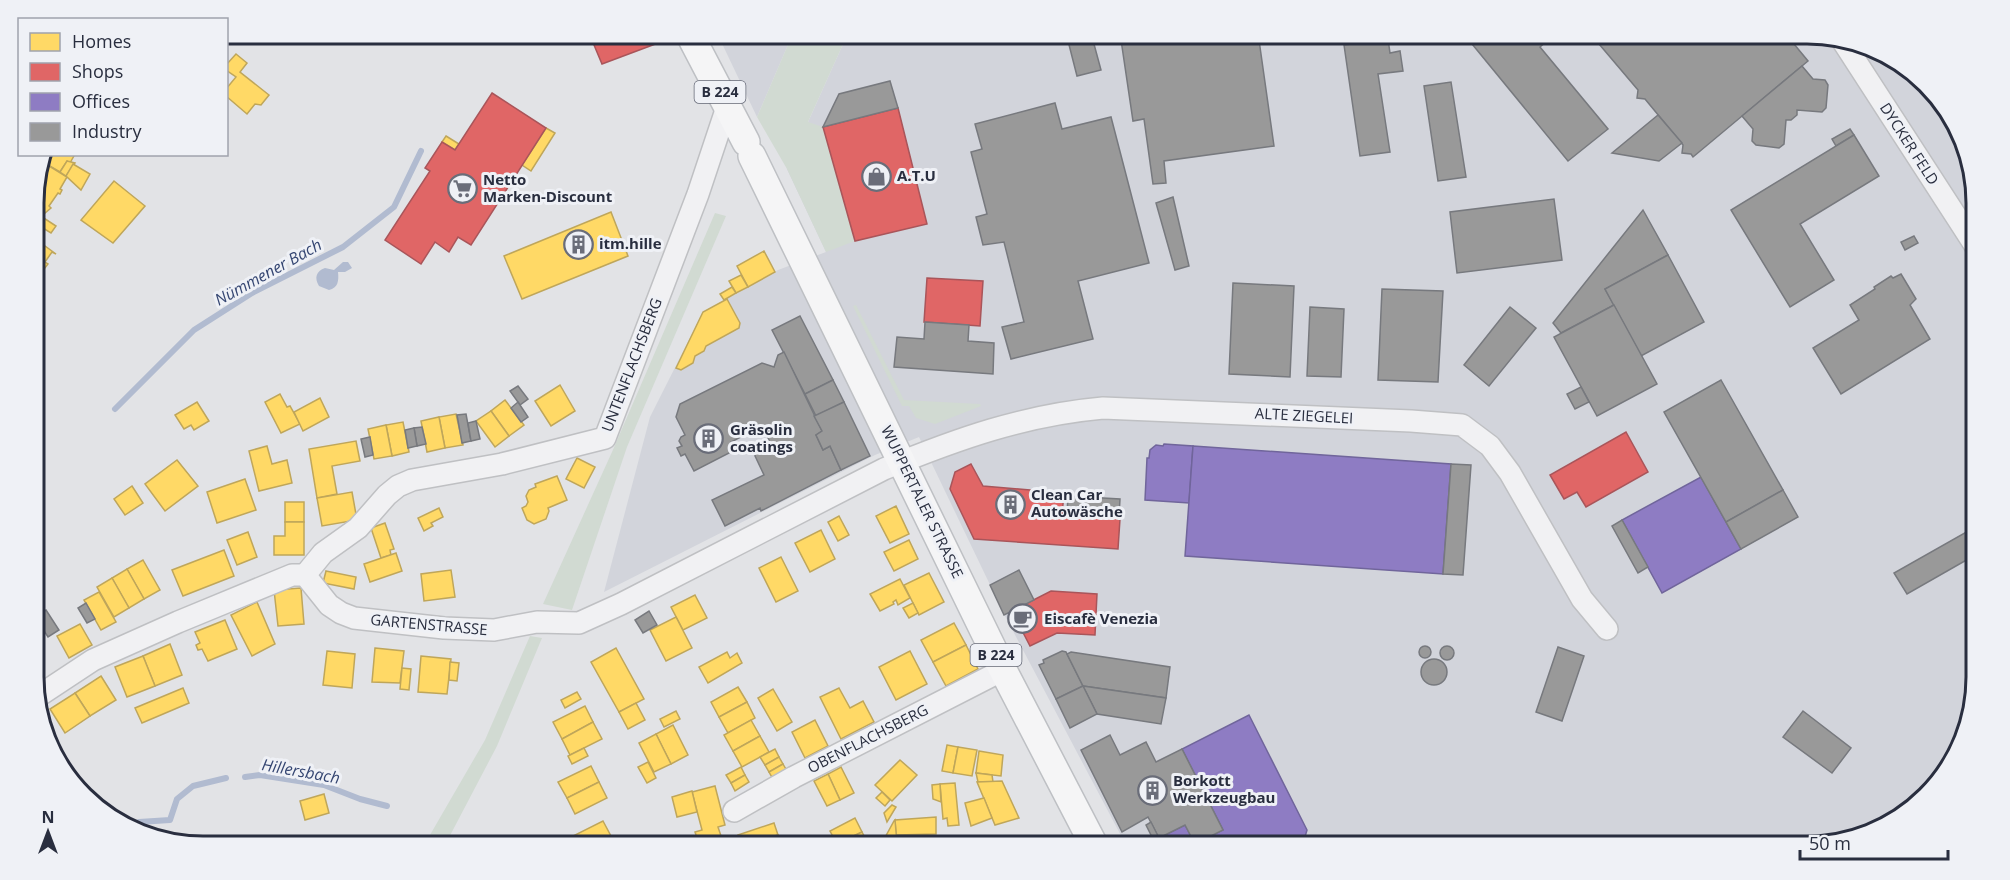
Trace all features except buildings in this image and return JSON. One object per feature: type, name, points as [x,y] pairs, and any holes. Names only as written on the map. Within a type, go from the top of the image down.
[{"type":"main road","name":"WUPPERTALER STRASSE","points":[[695,44],[749,149],[1004,670],[1089,836]]},
{"type":"street","name":"DYCKER FELD","points":[[1848,49],[1966,232]]},
{"type":"street","name":"UNTENFLACHSBERG","points":[[304,575],[324,552],[358,528],[398,486],[412,480],[502,464],[605,438],[698,194],[727,107]]},
{"type":"street","name":"ALTE ZIEGELEI","points":[[903,462],[998,426],[1060,412],[1103,408],[1462,425],[1490,446],[1510,472],[1582,599],[1607,629]]},
{"type":"street","name":"GARTENSTRASSE","points":[[304,575],[329,605],[354,618],[467,630],[494,630],[537,622],[579,623],[903,462]]},
{"type":"street","points":[[45,692],[93,660],[110,652],[279,579],[292,575],[304,575]]},
{"type":"street","name":"OBENFLACHSBERG","points":[[734,811],[794,777],[1004,670]]},
{"type":"shaded area","points":[[722,44],[788,44],[757,117]]},
{"type":"shaded area","points":[[788,44],[843,44],[808,122],[823,127],[855,241],[826,252],[787,169],[757,117]]},
{"type":"shaded area","points":[[843,44],[1808,44],[1829,45],[1869,56],[1904,76],[1934,106],[1954,141],[1965,181],[1966,678],[1965,699],[1954,739],[1940,766],[1927,782],[1896,810],[1859,828],[1818,836],[1121,836],[1005,616],[919,437],[875,455],[604,592],[650,417],[703,312],[778,270],[826,252],[787,169]]},
{"type":"shaded area","points":[[715,213],[726,216],[627,447],[572,610],[543,604],[612,452]]},
{"type":"shaded area","points":[[856,305],[904,400],[980,404],[981,406],[935,424],[916,418],[909,406],[902,406],[853,306]]},
{"type":"shaded area","points":[[530,636],[542,638],[497,746],[450,836],[429,836],[485,740]]},
{"type":"water","points":[[343,262],[348,262],[352,268],[345,272],[338,272],[338,281],[334,288],[329,290],[319,286],[316,278],[320,271],[325,268],[334,270]]},
{"type":"waterway","name":"Nümmener Bach","points":[[115,409],[194,330],[252,293],[343,247],[394,207],[421,151]]},
{"type":"waterway","name":"Hillersbach","points":[[245,777],[260,775],[324,785],[360,799],[387,806]]},
{"type":"waterway","name":"Hillersbach","points":[[138,822],[170,820],[177,799],[193,786],[226,778]]},
{"type":"place","name":"A.T.U","points":[[876,176]]},
{"type":"place","name":"Netto Marken-Discount","points":[[462,189]]},
{"type":"place","name":"itm.hille","points":[[578,244]]},
{"type":"place","name":"Gräsolin coatings","points":[[709,439]]},
{"type":"place","name":"Clean Car Autowäsche","points":[[1010,504]]},
{"type":"place","name":"Eiscafè Venezia","points":[[1023,619]]},
{"type":"place","name":"Borkott Werkzeugbau","points":[[1152,790]]}]
